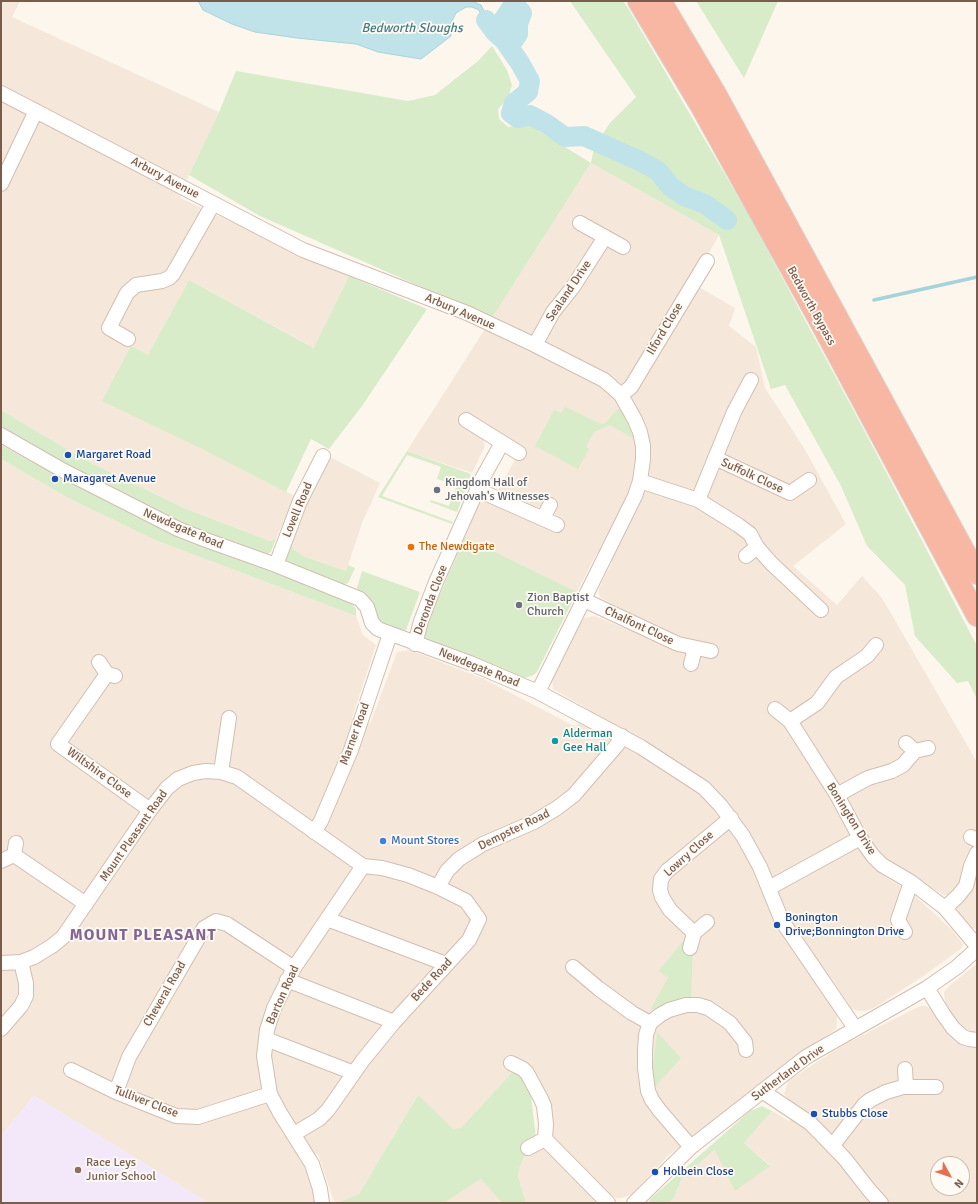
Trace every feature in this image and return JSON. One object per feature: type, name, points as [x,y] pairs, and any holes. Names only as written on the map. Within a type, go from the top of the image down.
[{"type":"highway","name":"Bedworth Bypass","points":[[638,1],[700,105],[816,315],[977,616]]},
{"type":"highway","name":"Bedworth Bypass","points":[[661,1],[715,92],[977,574]]},
{"type":"street","name":"Arbury Avenue","points":[[1,93],[303,250],[467,313],[604,380],[621,395],[640,432],[643,446],[640,481],[635,496],[538,692]]},
{"type":"street","points":[[1,184],[36,111]]},
{"type":"street","points":[[128,339],[109,328],[127,293],[136,285],[162,281],[174,274],[213,204]]},
{"type":"street","points":[[580,223],[623,247]]},
{"type":"street","name":"Sealand Drive","points":[[535,345],[553,312],[573,287],[605,237]]},
{"type":"street","name":"Ilford Close","points":[[621,395],[630,387],[707,261]]},
{"type":"street","name":"Suffolk Close","points":[[698,500],[734,412],[751,380]]},
{"type":"street","points":[[466,420],[518,453]]},
{"type":"street","name":"Newdegate Road","points":[[1,435],[64,472],[178,529],[276,565],[360,599],[368,607],[373,626],[378,629],[415,644],[470,663],[538,692],[622,736],[704,788],[712,795],[730,818],[752,850],[782,921],[856,1028]]},
{"type":"street","name":"Deronda Close","points":[[415,644],[436,582],[487,468],[502,443]]},
{"type":"street","name":"Lovell Road","points":[[276,565],[300,501],[323,456]]},
{"type":"street","name":"Suffolk Close","points":[[715,458],[790,493],[809,480]]},
{"type":"street","points":[[640,481],[698,500],[738,525],[750,534],[757,547],[771,563],[820,610]]},
{"type":"street","points":[[478,490],[557,525]]},
{"type":"street","points":[[543,518],[550,505]]},
{"type":"street","points":[[746,556],[757,547]]},
{"type":"street","name":"Chalfont Close","points":[[584,600],[678,644],[711,651]]},
{"type":"street","name":"Marner Road","points":[[314,832],[321,821],[351,750],[390,634]]},
{"type":"street","points":[[790,721],[817,703],[836,677],[870,659],[876,645]]},
{"type":"street","points":[[691,664],[695,648]]},
{"type":"street","name":"Wiltshire Close","points":[[99,662],[111,675],[58,744],[150,810]]},
{"type":"street","name":"Bonington Drive","points":[[775,709],[790,721],[837,795],[860,838],[882,865],[911,882],[945,908],[977,946]]},
{"type":"street","points":[[221,772],[229,718]]},
{"type":"street","name":"Dempster Road","points":[[438,888],[447,871],[459,859],[483,844],[534,822],[557,808],[574,795],[617,745],[622,736]]},
{"type":"street","points":[[837,795],[868,778],[892,771],[903,765],[916,747]]},
{"type":"street","name":"Mount Pleasant Road","points":[[1,963],[21,962],[52,946],[63,937],[150,810],[167,788],[178,779],[200,772],[221,772],[237,777],[363,866]]},
{"type":"street","name":"Lowry Close","points":[[694,933],[670,910],[664,901],[660,890],[661,879],[667,871],[730,818]]},
{"type":"street","points":[[769,888],[860,838]]},
{"type":"street","points":[[1,861],[15,849],[86,904]]},
{"type":"street","points":[[945,908],[966,886],[977,853]]},
{"type":"street","name":"Bede Road","points":[[294,1134],[319,1119],[328,1110],[354,1072],[394,1022],[469,940],[479,919],[466,901],[438,888],[408,875],[363,866]]},
{"type":"street","name":"Barton Road","points":[[322,1203],[320,1189],[312,1164],[280,1113],[270,1094],[264,1056],[267,1030],[274,1008],[290,974],[363,866]]},
{"type":"street","points":[[905,932],[898,920],[911,882]]},
{"type":"street","points":[[327,919],[446,964]]},
{"type":"street","name":"Cheveral Road","points":[[116,1092],[129,1057],[204,928],[216,921],[227,924],[290,974],[394,1022]]},
{"type":"street","points":[[690,948],[694,933],[707,922]]},
{"type":"street","name":"Sutherland Drive","points":[[634,1203],[691,1147],[806,1057],[927,988],[957,967],[977,949]]},
{"type":"street","points":[[1,1030],[21,1006],[26,996],[26,983],[21,962]]},
{"type":"street","points":[[573,967],[632,1013],[650,1023]]},
{"type":"street","points":[[927,988],[953,1028],[963,1037],[977,1040]]},
{"type":"street","points":[[691,1147],[660,1111],[652,1100],[648,1091],[645,1057],[646,1035],[650,1023],[669,1010],[686,1005],[698,1005],[708,1008],[730,1023],[745,1042],[746,1050]]},
{"type":"street","points":[[266,1039],[354,1072]]},
{"type":"street","points":[[511,1063],[523,1068],[541,1099],[544,1106],[546,1124],[545,1139],[608,1203]]},
{"type":"street","points":[[905,1069],[906,1087]]},
{"type":"street","name":"Tulliver Close","points":[[71,1070],[116,1092],[176,1116],[198,1117],[270,1094]]},
{"type":"street","points":[[833,1145],[864,1105],[870,1100],[886,1092],[906,1087],[936,1087]]},
{"type":"street","points":[[762,1091],[810,1123],[833,1145],[881,1203]]},
{"type":"street","points":[[528,1148],[545,1139]]},
{"type":"shaded area","points":[[1,1],[20,1],[12,17],[219,112],[189,175],[180,198],[349,276],[315,348],[189,280],[148,356],[131,346],[196,446],[295,496],[276,539],[270,541],[186,509],[85,460],[1,410]]},
{"type":"shaded area","points":[[591,163],[719,235],[692,283],[735,308],[729,326],[756,347],[765,388],[804,448],[846,524],[793,566],[837,605],[862,576],[882,598],[977,762],[977,833],[968,842],[972,849],[966,871],[957,887],[949,895],[944,895],[892,864],[884,876],[914,895],[951,929],[963,944],[962,948],[922,977],[874,1008],[865,1011],[852,1009],[831,978],[818,985],[837,1013],[836,1029],[782,1066],[669,1155],[632,1194],[622,1198],[616,1198],[607,1193],[548,1139],[546,1106],[515,1069],[461,1128],[453,1130],[418,1095],[359,1194],[336,1203],[333,1199],[318,1154],[303,1161],[310,1176],[315,1195],[315,1203],[209,1203],[34,1096],[1,1136],[1,459],[70,499],[155,540],[356,616],[363,635],[376,645],[352,718],[370,724],[397,652],[410,650],[484,679],[576,727],[586,708],[553,689],[552,677],[584,618],[595,616],[624,628],[632,615],[601,598],[599,594],[599,588],[612,562],[597,553],[577,592],[465,537],[478,504],[485,501],[555,533],[563,519],[557,517],[555,514],[557,507],[546,501],[540,507],[532,508],[498,490],[523,446],[467,413],[461,423],[483,439],[485,446],[472,473],[407,451]]},
{"type":"shaded area","points":[[330,457],[380,483],[362,523],[346,571],[303,556],[293,549],[291,539],[307,502]]},
{"type":"shaded area","points":[[977,865],[977,929],[972,928],[966,923],[957,907]]},
{"type":"shaded area","points":[[977,964],[976,1034],[957,1022],[945,1003],[944,992],[950,985]]},
{"type":"shaded area","points":[[920,1006],[926,1006],[932,1009],[947,1033],[964,1046],[977,1048],[977,1203],[668,1203],[673,1199],[682,1178],[715,1150],[770,1165],[744,1143],[772,1111],[789,1121],[801,1108],[789,1101],[784,1094],[789,1080],[847,1043]]},
{"type":"shaded area","name":"Race Leys Junior School","points":[[34,1096],[209,1203],[1,1203],[1,1136]]},
{"type":"shaded area","points":[[537,1146],[547,1151],[596,1203],[526,1203],[518,1176],[520,1165]]},
{"type":"shaded area","points":[[481,1179],[502,1203],[444,1203]]},
{"type":"green space","points":[[570,1],[623,1],[747,212],[863,428],[977,646],[977,699],[968,681],[957,683],[915,636],[905,585],[867,546],[841,486],[785,385],[771,389],[719,235],[591,163],[594,147],[610,123],[636,97]]},
{"type":"green space","points":[[696,1],[778,1],[744,78]]},
{"type":"green space","points":[[492,46],[507,70],[512,85],[508,98],[498,109],[499,119],[508,127],[531,124],[539,131],[591,163],[492,318],[260,216],[189,175],[219,112],[236,71],[408,101],[435,95],[478,61]]},
{"type":"green space","points":[[349,276],[427,309],[362,406],[329,449],[311,439],[286,492],[196,446],[102,401],[131,346],[148,355],[189,280],[314,348]]},
{"type":"green space","points":[[565,407],[601,424],[605,423],[619,408],[627,420],[633,438],[610,425],[594,432],[586,447],[589,449],[578,469],[535,446],[554,410],[561,413]]},
{"type":"green space","points":[[1,410],[85,460],[186,509],[270,541],[276,539],[271,552],[264,556],[174,519],[68,465],[1,426]]},
{"type":"green space","points":[[1,445],[151,524],[350,601],[356,609],[356,616],[155,540],[70,499],[1,459]]},
{"type":"green space","points":[[407,451],[471,474],[457,512],[430,502],[431,500],[449,506],[457,485],[437,479],[441,467],[407,455],[382,496],[453,522],[452,524],[378,497]]},
{"type":"green space","points":[[465,537],[577,592],[537,672],[532,676],[523,678],[428,642],[424,635],[426,626]]},
{"type":"green space","points":[[291,539],[293,549],[303,556],[346,571],[348,565],[355,568],[348,583],[343,585],[286,563],[284,556]]},
{"type":"green space","points":[[362,571],[420,592],[406,630],[401,631],[382,624],[356,591]]},
{"type":"green space","points":[[683,941],[686,948],[693,950],[691,998],[650,1010],[668,978],[659,971]]},
{"type":"green space","points":[[657,1032],[681,1058],[654,1088],[652,1072]]},
{"type":"green space","points":[[515,1069],[520,1072],[531,1096],[537,1146],[524,1158],[520,1166],[518,1176],[526,1203],[502,1203],[481,1179],[444,1203],[336,1203],[359,1194],[418,1095],[453,1129],[461,1128]]},
{"type":"green space","points":[[762,1106],[772,1111],[744,1143],[770,1166],[735,1191],[715,1150],[682,1178],[673,1199],[668,1203],[649,1203],[650,1199],[750,1111]]},
{"type":"water","name":"Bedworth Sloughs","points":[[198,1],[472,1],[481,5],[488,19],[484,22],[479,10],[472,7],[466,7],[456,13],[451,23],[451,36],[421,59],[378,52],[356,44],[255,32],[232,24],[203,10]]},
{"type":"waterway","points":[[495,32],[514,4],[522,13],[518,24],[518,34],[509,47]]},
{"type":"waterway","points":[[486,20],[495,32],[504,40],[530,81],[528,92],[514,103],[511,113],[518,118],[530,115],[547,124],[565,137],[584,136],[642,162],[658,171],[670,186],[684,196],[705,204],[727,220]]},
{"type":"waterway","points":[[874,300],[977,277]]},
{"type":"place","name":"Margaret Road","points":[[68,455]]},
{"type":"place","name":"Maragaret Avenue","points":[[55,479]]},
{"type":"place","name":"Kingdom Hall of Jehovah's Witnesses","points":[[437,490]]},
{"type":"place","name":"The Newdigate","points":[[411,547]]},
{"type":"place","name":"Zion Baptist Church","points":[[519,605]]},
{"type":"place","name":"Alderman Gee Hall","points":[[555,741]]},
{"type":"place","name":"Mount Stores","points":[[383,841]]},
{"type":"place","name":"Bonington Drive;Bonnington Drive","points":[[777,925]]},
{"type":"place","name":"Stubbs Close","points":[[814,1114]]},
{"type":"place","name":"Race Leys Junior School","points":[[78,1170]]},
{"type":"place","name":"Holbein Close","points":[[655,1172]]},
{"type":"district","name":"MOUNT PLEASANT","points":[[143,936]]}]
